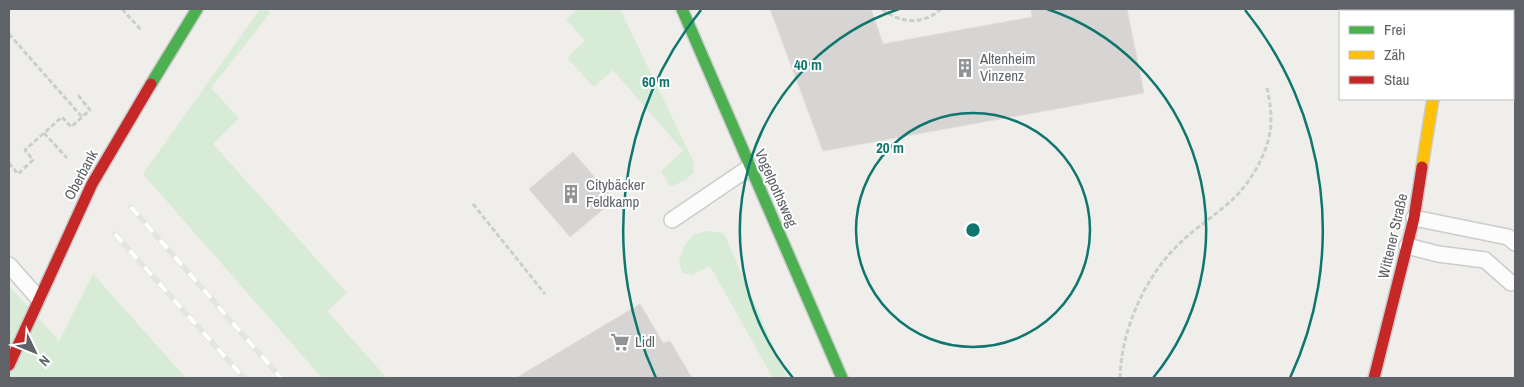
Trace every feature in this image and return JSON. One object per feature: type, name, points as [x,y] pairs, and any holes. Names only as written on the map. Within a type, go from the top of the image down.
[{"type":"street","name":"Oberbank","points":[[9,365],[38,298],[92,184],[197,9]]},
{"type":"street","name":"Vogelpothsweg","points":[[682,9],[842,378]]},
{"type":"street","name":"Wittener Straße","points":[[1374,378],[1414,218],[1433,100]]},
{"type":"lane","points":[[672,220],[750,167]]},
{"type":"lane","points":[[1414,218],[1508,237],[1515,242]]},
{"type":"lane","points":[[1407,246],[1438,254],[1485,260],[1511,283]]},
{"type":"lane","points":[[9,265],[38,298]]},
{"type":"path","points":[[882,9],[895,18],[921,21],[934,15],[941,9]]},
{"type":"path","points":[[9,34],[82,117]]},
{"type":"path","points":[[1120,378],[1124,344],[1133,316],[1158,268],[1174,248],[1191,232],[1232,200],[1243,188],[1258,165],[1268,140],[1271,119],[1267,88]]},
{"type":"path","points":[[9,163],[18,174],[33,160],[24,150],[62,117],[72,127],[90,110],[78,95]]},
{"type":"path","points":[[473,204],[545,294]]},
{"type":"green space","points":[[260,9],[266,9],[270,13],[211,88],[239,118],[213,144],[347,293],[327,311],[387,378],[322,378],[143,174]]},
{"type":"green space","points":[[578,9],[620,9],[694,163],[694,172],[686,180],[670,187],[661,171],[683,151],[613,70],[594,87],[567,58],[585,41],[566,19]]},
{"type":"green space","points":[[708,231],[724,233],[787,378],[773,378],[710,266],[692,275],[682,273],[679,261],[684,246],[694,234]]},
{"type":"green space","points":[[93,274],[186,378],[9,378],[9,286],[59,341]]},
{"type":"building","name":"Altenheim Vinzenz","points":[[770,9],[871,9],[883,44],[1032,17],[1031,9],[1127,9],[1144,93],[823,151]]},
{"type":"building","name":"Citybäcker Feldkamp","points":[[573,152],[614,200],[570,237],[529,189]]},
{"type":"building","name":"Lidl","points":[[640,304],[663,343],[670,341],[692,378],[516,378]]},
{"type":"railway","points":[[131,207],[281,378]]},
{"type":"railway","points":[[115,234],[244,378]]},
{"type":"traffic: fast","points":[[151,84],[197,9]]},
{"type":"traffic: fast","points":[[682,9],[842,378]]},
{"type":"traffic: slow","points":[[1422,167],[1433,100]]},
{"type":"traffic: jam","points":[[9,365],[92,184],[151,84]]},
{"type":"traffic: jam","points":[[1374,378],[1414,218],[1422,167]]},
{"type":"place","name":"Altenheim Vinzenz","points":[[965,68]]},
{"type":"place","name":"Citybäcker Feldkamp","points":[[571,194]]},
{"type":"place","name":"Lidl","points":[[620,342]]}]
